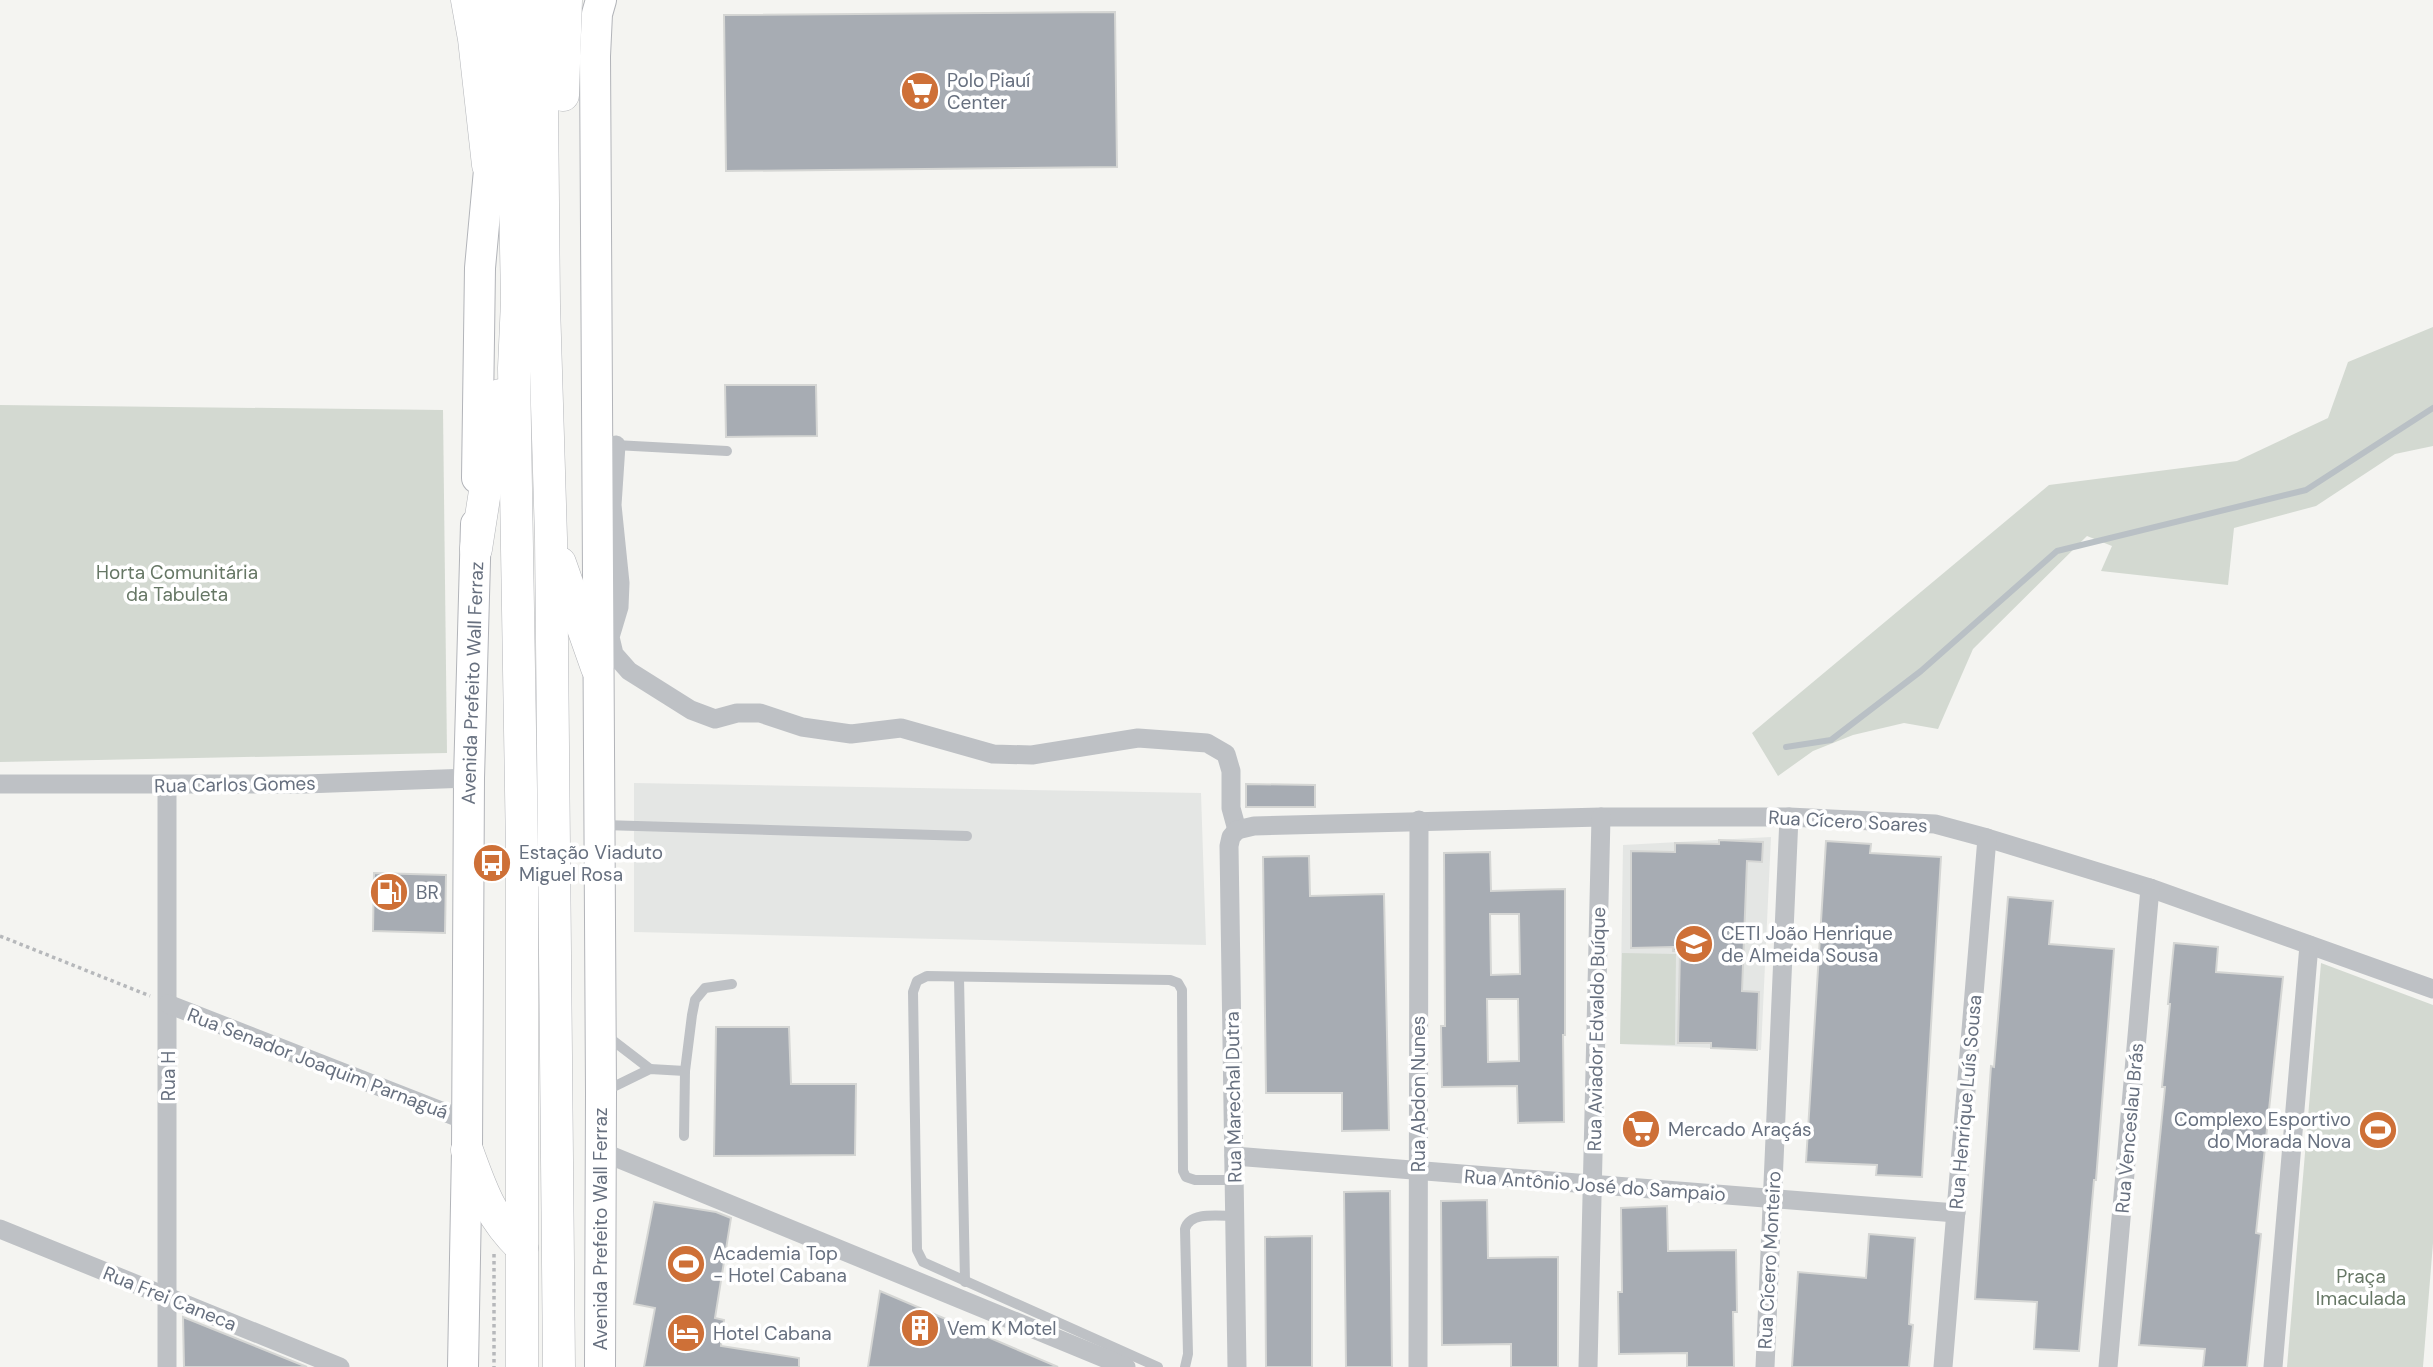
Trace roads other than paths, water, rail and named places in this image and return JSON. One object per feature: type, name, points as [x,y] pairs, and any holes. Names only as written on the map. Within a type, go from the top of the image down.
[{"type":"highway","points":[[467,0],[488,165]]},
{"type":"highway","points":[[520,0],[529,193],[530,303],[551,538],[559,1367]]},
{"type":"highway","points":[[529,193],[541,0]]},
{"type":"highway","points":[[522,1367],[522,850],[514,368],[530,303],[563,217],[566,0]]},
{"type":"highway","points":[[476,549],[530,303]]},
{"type":"highway","points":[[551,538],[597,668]]},
{"type":"highway","points":[[467,1136],[480,1187],[494,1216],[522,1248]]},
{"type":"main road","name":"Avenida Prefeito Wall Ferraz","points":[[463,1367],[469,778],[480,268],[496,94],[495,14],[492,0]]},
{"type":"main road","name":"Avenida Prefeito Wall Ferraz","points":[[600,1367],[601,1031],[597,668],[604,636],[606,444],[595,56],[597,14],[601,0]]},
{"type":"street","points":[[604,636],[614,654],[629,671],[691,710],[715,719],[737,712],[760,713],[802,727],[851,734],[901,728],[993,754],[1032,755],[1138,738],[1207,743],[1226,754],[1231,771],[1231,808],[1237,830]]},
{"type":"street","name":"Rua Carlos Gomes","points":[[0,784],[305,784],[469,778]]},
{"type":"street","name":"Rua H","points":[[167,785],[167,1367]]},
{"type":"street","name":"Rua Cícero Soares","points":[[1237,830],[1254,826],[1419,820],[1601,817],[1789,817],[1919,822],[1987,838],[2150,888],[2433,989]]},
{"type":"street","name":"Rua Aviador Edvaldo Buíque","points":[[1588,1367],[1601,817]]},
{"type":"street","name":"Rua Cícero Monteiro","points":[[1765,1367],[1789,817]]},
{"type":"street","name":"Rua Abdon Nunes","points":[[1418,1367],[1419,820]]},
{"type":"street","name":"Rua Marechal Dutra","points":[[1237,830],[1231,837],[1229,846],[1237,1367]]},
{"type":"street","name":"Rua Henrique Luís Sousa","points":[[1943,1367],[1987,838]]},
{"type":"street","name":"Rua Venceslau Brás","points":[[2108,1367],[2150,888]]},
{"type":"street","points":[[2273,1367],[2309,945]]},
{"type":"street","name":"Rua Senador Joaquim Parnaguá","points":[[168,1004],[467,1136]]},
{"type":"street","points":[[600,1151],[1126,1367]]},
{"type":"street","name":"Rua Antônio José do Sampaio","points":[[1234,1156],[1956,1213]]},
{"type":"street","name":"Rua Frei Caneca","points":[[0,1229],[340,1367]]},
{"type":"lane","points":[[606,444],[727,451]]},
{"type":"lane","points":[[598,825],[967,836]]},
{"type":"lane","points":[[1158,1367],[923,1262],[917,1250],[913,992],[917,981],[927,976],[1170,981],[1178,984],[1182,990],[1183,1171],[1186,1177],[1195,1180],[1234,1180]]},
{"type":"lane","points":[[959,978],[965,1282]]},
{"type":"lane","points":[[684,1136],[685,1071],[695,1000],[705,988],[733,984]]},
{"type":"lane","points":[[601,1031],[650,1069]]},
{"type":"lane","points":[[601,1093],[650,1069],[685,1071]]},
{"type":"lane","points":[[1185,1367],[1188,1354],[1187,1222],[1193,1217],[1235,1216]]},
{"type":"waterway","points":[[1786,747],[1831,740],[1921,671],[2057,551],[2306,490],[2433,408]]},
{"type":"place","name":"Polo Piauí Center","points":[[920,91]]},
{"type":"place","name":"Estação Viaduto Miguel Rosa","points":[[492,863]]},
{"type":"place","name":"BR","points":[[389,892]]},
{"type":"place","name":"CETI João Henrique de Almeida Sousa","points":[[1694,944]]},
{"type":"place","name":"Mercado Araçás","points":[[1641,1129]]},
{"type":"place","name":"Complexo Esportivo do Morada Nova","points":[[2378,1130]]},
{"type":"place","name":"Academia Top - Hotel Cabana","points":[[686,1264]]},
{"type":"place","name":"Vem K Motel","points":[[920,1328]]},
{"type":"place","name":"Hotel Cabana","points":[[686,1333]]},
{"type":"park label","name":"Horta Comunitária da Tabuleta","points":[[177,583]]},
{"type":"park label","name":"Praça Imaculada","points":[[2361,1287]]}]
